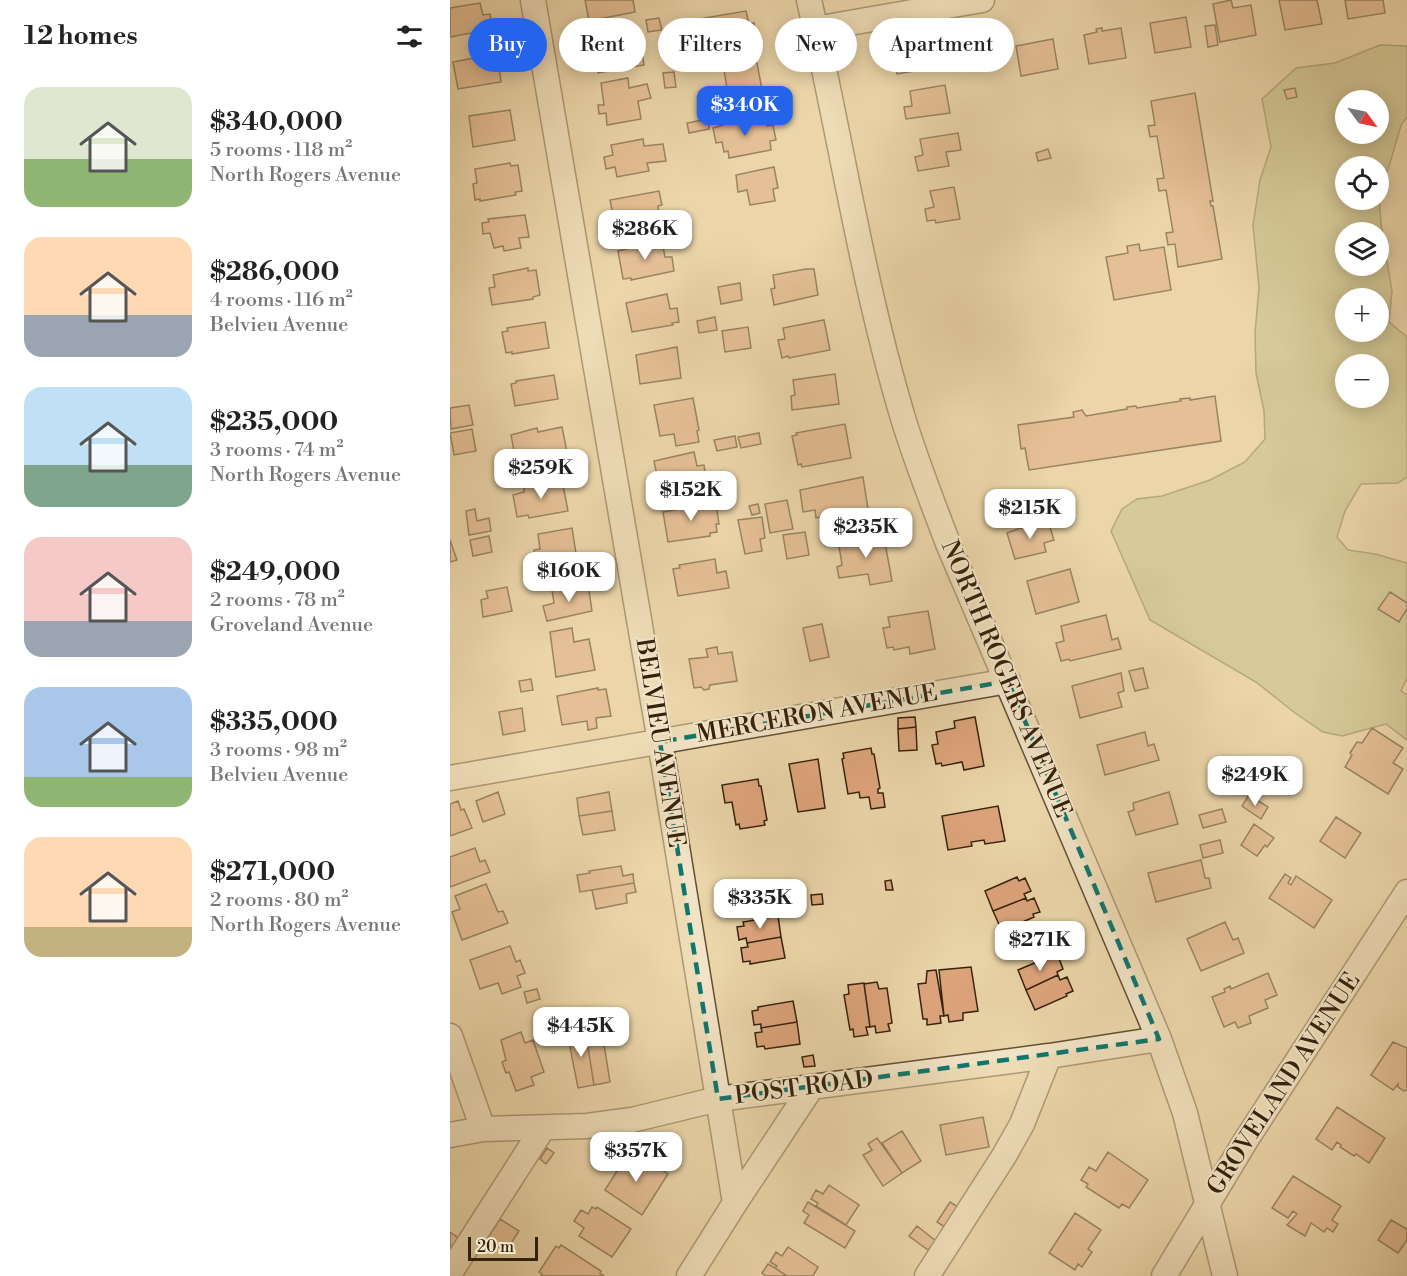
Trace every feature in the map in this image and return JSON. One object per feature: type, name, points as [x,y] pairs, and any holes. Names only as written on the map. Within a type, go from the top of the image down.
[{"type":"street","name":"BELVIEU AVENUE","points":[[533,0],[660,742],[735,1203]]},
{"type":"street","name":"NORTH ROGERS AVENUE","points":[[808,0],[812,18]]},
{"type":"street","points":[[857,22],[982,0]]},
{"type":"street","name":"NORTH ROGERS AVENUE","points":[[824,72],[870,287],[903,418],[949,546],[1159,1039],[1185,1113],[1225,1276]]},
{"type":"street","name":"MERCERON AVENUE","points":[[450,778],[1008,681]]},
{"type":"street","name":"GROVELAND AVENUE","points":[[1164,1276],[1246,1140],[1407,892]]},
{"type":"street","points":[[450,1036],[483,1129]]},
{"type":"street","name":"POST ROAD","points":[[450,1135],[483,1129],[587,1126],[632,1120],[718,1099],[1049,1056],[1159,1039]]},
{"type":"street","points":[[927,1276],[1022,1124],[1049,1056]]},
{"type":"street","points":[[689,1276],[811,1088]]},
{"type":"street","points":[[450,1273],[543,1128]]},
{"type":"highlighted area","points":[[1008,681],[1159,1039],[718,1099],[660,742]]},
{"type":"shaded area","points":[[1380,45],[1407,46],[1407,117],[1401,125],[1389,166],[1389,156],[1335,156],[1335,210],[1380,210],[1381,222],[1335,222],[1335,276],[1389,276],[1389,273],[1392,291],[1389,322],[1407,337],[1407,477],[1398,483],[1361,484],[1345,511],[1337,537],[1348,550],[1375,554],[1407,563],[1407,678],[1401,691],[1407,695],[1407,740],[1386,724],[1342,736],[1323,732],[1256,682],[1150,620],[1111,531],[1122,509],[1137,499],[1162,496],[1210,480],[1245,462],[1265,439],[1264,411],[1256,373],[1255,333],[1259,288],[1253,225],[1260,180],[1271,147],[1262,99],[1296,68],[1335,63]]},
{"type":"building","points":[[585,0],[633,0],[635,12],[604,18],[588,18]]},
{"type":"building","points":[[1231,0],[1233,8],[1251,5],[1256,35],[1220,42],[1213,4]]},
{"type":"building","points":[[1279,0],[1317,0],[1322,24],[1285,30]]},
{"type":"building","points":[[1345,0],[1383,0],[1385,13],[1348,19]]},
{"type":"building","points":[[480,3],[483,15],[490,14],[491,18],[468,18],[468,34],[450,37],[450,8]]},
{"type":"building","points":[[746,11],[748,18],[704,18]]},
{"type":"building","points":[[1186,17],[1191,47],[1155,53],[1150,23]]},
{"type":"building","points":[[658,18],[658,31],[648,32],[646,20]]},
{"type":"building","points":[[1215,25],[1218,45],[1208,47],[1205,26]]},
{"type":"building","points":[[1102,28],[1102,31],[1121,28],[1126,58],[1089,64],[1084,35],[1097,32],[1096,29]]},
{"type":"building","points":[[1053,39],[1058,69],[1021,76],[1016,46]]},
{"type":"building","points":[[468,59],[468,72],[500,72],[501,82],[458,89],[453,62]]},
{"type":"building","points":[[674,72],[676,87],[665,88],[663,73]]},
{"type":"building","points":[[724,72],[759,72],[763,95],[729,101]]},
{"type":"building","points":[[628,78],[629,88],[647,84],[651,98],[638,101],[641,119],[607,125],[606,113],[599,114],[598,105],[604,105],[601,83]]},
{"type":"building","points":[[945,85],[950,113],[906,119],[904,107],[912,106],[910,91]]},
{"type":"building","points":[[1295,88],[1297,97],[1287,99],[1284,90]]},
{"type":"building","points":[[1195,93],[1213,201],[1210,201],[1213,206],[1222,259],[1178,267],[1175,244],[1168,245],[1166,233],[1173,232],[1166,190],[1159,191],[1157,179],[1164,178],[1157,136],[1150,137],[1148,126],[1155,125],[1151,101]]},
{"type":"building","points":[[510,110],[515,140],[473,147],[469,116]]},
{"type":"building","points":[[765,116],[767,126],[773,125],[776,140],[770,141],[771,150],[729,158],[728,151],[724,152],[722,142],[716,143],[713,128],[723,123]]},
{"type":"building","points":[[708,119],[709,129],[689,133],[687,123]]},
{"type":"building","points":[[958,133],[961,150],[946,152],[949,166],[918,171],[915,157],[923,155],[920,139]]},
{"type":"building","points":[[643,139],[644,146],[663,144],[666,161],[647,163],[649,171],[617,177],[615,167],[606,169],[604,157],[613,155],[611,145]]},
{"type":"building","points":[[1048,149],[1051,158],[1038,161],[1036,153]]},
{"type":"building","points":[[510,163],[511,166],[518,165],[522,191],[515,192],[516,195],[475,200],[473,184],[477,183],[475,169]]},
{"type":"building","points":[[774,167],[778,188],[773,189],[775,201],[750,205],[747,190],[738,192],[736,175]]},
{"type":"building","points":[[954,187],[960,219],[936,223],[935,220],[927,221],[925,209],[934,207],[930,191]]},
{"type":"building","points":[[659,191],[662,205],[658,206],[660,221],[616,229],[610,200]]},
{"type":"building","points":[[525,215],[529,237],[519,238],[521,248],[504,251],[503,246],[494,248],[490,233],[483,234],[482,223],[489,222],[488,219]]},
{"type":"building","points":[[662,241],[665,257],[672,257],[674,271],[631,280],[631,278],[623,279],[618,251],[626,247]]},
{"type":"building","points":[[1139,244],[1140,251],[1164,247],[1171,290],[1114,300],[1106,257],[1128,253],[1127,246]]},
{"type":"building","points":[[528,268],[528,271],[536,270],[540,295],[533,299],[492,305],[489,288],[495,287],[493,275]]},
{"type":"building","points":[[814,269],[818,295],[774,305],[771,289],[775,288],[773,275]]},
{"type":"building","points":[[740,283],[742,300],[721,304],[718,287]]},
{"type":"building","points":[[667,294],[670,309],[677,308],[679,322],[632,332],[626,303]]},
{"type":"building","points":[[715,317],[717,330],[699,333],[697,321]]},
{"type":"building","points":[[824,320],[830,350],[782,358],[778,340],[785,339],[783,328]]},
{"type":"building","points":[[545,322],[549,348],[506,353],[502,332],[508,331],[507,328]]},
{"type":"building","points":[[748,327],[751,348],[725,352],[722,331]]},
{"type":"building","points":[[677,347],[681,378],[640,384],[636,355]]},
{"type":"building","points":[[835,374],[839,404],[792,410],[791,396],[795,395],[793,380]]},
{"type":"building","points":[[554,375],[558,399],[515,406],[511,384],[516,381]]},
{"type":"building","points":[[1215,396],[1221,441],[1029,470],[1025,448],[1021,449],[1018,425],[1074,417],[1073,412],[1082,410],[1086,416],[1127,409],[1127,407],[1136,406],[1137,408],[1181,401],[1180,399],[1190,398],[1190,400]]},
{"type":"building","points":[[693,398],[699,442],[676,446],[674,434],[660,436],[654,405]]},
{"type":"building","points":[[469,405],[473,425],[451,429],[450,408]]},
{"type":"building","points":[[845,424],[851,458],[802,467],[801,464],[798,465],[792,436],[797,435],[796,433]]},
{"type":"building","points":[[562,427],[567,452],[557,454],[558,458],[539,462],[539,458],[516,462],[511,435],[537,428],[538,432]]},
{"type":"building","points":[[472,429],[476,451],[454,455],[450,433]]},
{"type":"building","points":[[759,433],[761,444],[741,448],[738,437]]},
{"type":"building","points":[[735,436],[737,447],[717,451],[714,440]]},
{"type":"building","points":[[694,452],[697,466],[704,465],[706,480],[660,490],[654,461]]},
{"type":"building","points":[[863,477],[868,509],[816,518],[815,510],[803,512],[800,490]]},
{"type":"building","points":[[562,480],[568,511],[529,518],[528,515],[517,517],[513,495],[524,492],[524,487]]},
{"type":"building","points":[[787,500],[793,529],[770,533],[765,504]]},
{"type":"building","points":[[705,504],[705,506],[716,504],[719,524],[716,524],[717,532],[710,533],[710,536],[668,542],[663,512]]},
{"type":"building","points":[[758,504],[760,513],[752,515],[749,506]]},
{"type":"building","points":[[475,509],[477,521],[489,518],[491,531],[469,535],[466,511]]},
{"type":"building","points":[[762,517],[765,538],[760,539],[762,551],[745,554],[738,520]]},
{"type":"building","points":[[1048,521],[1054,540],[1044,543],[1046,552],[1015,559],[1007,533],[1037,522],[1037,524]]},
{"type":"building","points":[[572,528],[577,560],[543,566],[543,563],[536,565],[534,550],[540,549],[538,534]]},
{"type":"building","points":[[881,529],[892,581],[870,585],[868,574],[839,578],[837,567],[842,565],[839,546],[861,542],[860,533]]},
{"type":"building","points":[[805,532],[809,555],[787,559],[783,535]]},
{"type":"building","points":[[489,536],[492,552],[473,556],[470,540]]},
{"type":"building","points":[[450,540],[457,560],[450,562]]},
{"type":"building","points":[[715,559],[717,573],[726,571],[729,588],[678,596],[673,569],[680,568],[679,565]]},
{"type":"building","points":[[1070,569],[1079,602],[1036,614],[1027,581]]},
{"type":"building","points":[[588,584],[592,611],[547,621],[543,606],[554,603],[552,590]]},
{"type":"building","points":[[507,587],[512,611],[483,617],[481,600],[488,598],[486,591]]},
{"type":"building","points":[[1390,592],[1407,603],[1407,609],[1399,622],[1378,609]]},
{"type":"building","points":[[928,611],[935,649],[910,654],[909,647],[894,650],[893,647],[887,648],[883,628],[890,627],[888,617]]},
{"type":"building","points":[[1106,615],[1112,640],[1118,638],[1121,649],[1061,661],[1056,643],[1064,641],[1061,626]]},
{"type":"building","points":[[822,624],[829,657],[810,661],[803,628]]},
{"type":"building","points":[[572,628],[574,642],[589,639],[595,670],[556,677],[550,632]]},
{"type":"building","points":[[717,647],[718,654],[732,652],[737,681],[710,685],[709,689],[704,690],[701,687],[694,688],[689,659],[708,657],[706,649]]},
{"type":"building","points":[[1143,668],[1148,688],[1135,691],[1129,671]]},
{"type":"building","points":[[1121,673],[1124,691],[1118,693],[1122,707],[1080,718],[1072,686]]},
{"type":"building","points":[[531,679],[533,690],[521,692],[519,681]]},
{"type":"building","points":[[598,688],[598,690],[606,689],[611,716],[596,718],[597,728],[588,730],[587,721],[562,725],[557,696]]},
{"type":"building","points":[[522,708],[525,731],[503,735],[499,712]]},
{"type":"building","points":[[915,717],[916,727],[898,729],[898,718]]},
{"type":"building","points":[[975,717],[984,766],[964,770],[962,762],[942,766],[941,763],[936,764],[932,745],[938,744],[936,732],[955,728],[954,721]]},
{"type":"building","points":[[916,727],[917,750],[899,751],[898,729]]},
{"type":"building","points":[[1372,728],[1403,748],[1393,763],[1403,769],[1388,794],[1345,767],[1357,742],[1362,743]]},
{"type":"building","points":[[1145,732],[1148,746],[1154,744],[1159,760],[1105,775],[1097,745]]},
{"type":"building","points":[[871,748],[880,788],[878,793],[883,793],[885,807],[871,809],[869,797],[860,798],[859,792],[848,794],[842,759],[844,758],[843,753]]},
{"type":"building","points":[[818,759],[825,808],[798,812],[789,764]]},
{"type":"building","points":[[758,779],[767,820],[764,821],[765,825],[740,829],[739,824],[736,825],[732,802],[725,803],[722,785]]},
{"type":"building","points":[[498,792],[505,814],[483,822],[476,801]]},
{"type":"building","points":[[609,792],[612,811],[579,816],[577,798]]},
{"type":"building","points":[[1169,792],[1178,824],[1136,835],[1128,812],[1134,810],[1133,803]]},
{"type":"building","points":[[1249,795],[1268,807],[1261,819],[1242,806]]},
{"type":"building","points":[[458,801],[472,828],[450,836],[450,804]]},
{"type":"building","points":[[998,806],[1005,841],[985,844],[984,840],[971,842],[972,846],[948,850],[942,816]]},
{"type":"building","points":[[1222,809],[1226,822],[1203,828],[1199,815]]},
{"type":"building","points":[[612,811],[615,830],[583,835],[579,816]]},
{"type":"building","points":[[1336,817],[1361,833],[1345,858],[1320,841]]},
{"type":"building","points":[[1254,824],[1274,838],[1257,856],[1241,845]]},
{"type":"building","points":[[1220,840],[1223,853],[1203,858],[1200,845]]},
{"type":"building","points":[[475,848],[480,862],[485,860],[490,872],[450,887],[450,857]]},
{"type":"building","points":[[1201,860],[1205,878],[1209,878],[1211,888],[1156,902],[1148,873]]},
{"type":"building","points":[[621,866],[623,876],[633,874],[634,883],[580,892],[577,875]]},
{"type":"building","points":[[1285,874],[1291,878],[1288,883],[1291,885],[1296,876],[1332,900],[1314,928],[1269,898]]},
{"type":"building","points":[[1017,877],[1019,881],[1025,878],[1031,891],[1024,894],[1026,898],[993,911],[985,891]]},
{"type":"building","points":[[891,880],[893,890],[886,890],[885,881]]},
{"type":"building","points":[[634,883],[636,892],[626,894],[627,903],[596,909],[592,890]]},
{"type":"building","points":[[486,884],[498,912],[503,911],[508,923],[462,940],[452,912],[460,909],[455,896]]},
{"type":"building","points":[[822,894],[823,904],[812,905],[811,895]]},
{"type":"building","points":[[1026,898],[1027,901],[1034,898],[1040,912],[1002,931],[993,911]]},
{"type":"building","points":[[778,916],[781,937],[747,943],[746,938],[739,940],[737,927],[744,926],[743,922]]},
{"type":"building","points":[[1225,922],[1233,940],[1238,938],[1244,953],[1201,971],[1187,939]]},
{"type":"building","points":[[781,937],[785,958],[750,964],[750,961],[743,962],[741,948],[748,947],[747,943]]},
{"type":"building","points":[[510,946],[516,962],[520,960],[525,973],[517,976],[521,987],[502,994],[498,983],[480,989],[470,960]]},
{"type":"building","points":[[1051,956],[1052,958],[1058,956],[1063,969],[1057,972],[1058,975],[1026,990],[1018,970]]},
{"type":"building","points":[[971,967],[978,1011],[963,1013],[963,1020],[949,1022],[948,1015],[944,1016],[939,970]]},
{"type":"building","points":[[936,970],[944,1016],[940,1016],[941,1023],[927,1025],[927,1019],[923,1019],[918,984],[926,983],[927,971]]},
{"type":"building","points":[[1268,973],[1277,995],[1265,1000],[1268,1008],[1249,1016],[1251,1023],[1238,1028],[1235,1022],[1224,1027],[1212,997],[1225,992],[1224,989],[1230,986],[1231,989]]},
{"type":"building","points":[[1058,975],[1060,980],[1067,977],[1073,991],[1035,1010],[1026,990]]},
{"type":"building","points":[[877,982],[879,989],[887,988],[892,1023],[888,1024],[890,1031],[876,1033],[875,1026],[870,1027],[864,984]]},
{"type":"building","points":[[864,983],[870,1027],[866,1027],[868,1035],[854,1037],[853,1029],[850,1030],[844,995],[849,994],[848,985]]},
{"type":"building","points":[[537,989],[540,999],[527,1003],[524,992]]},
{"type":"building","points":[[793,1001],[797,1022],[761,1028],[761,1024],[754,1025],[752,1011],[758,1010],[758,1007]]},
{"type":"building","points":[[797,1022],[800,1044],[765,1049],[764,1046],[757,1047],[755,1033],[762,1032],[761,1028]]},
{"type":"building","points":[[601,1026],[610,1082],[594,1085],[585,1029]]},
{"type":"building","points":[[585,1029],[594,1085],[578,1088],[567,1032]]},
{"type":"building","points":[[521,1032],[525,1043],[533,1040],[544,1072],[531,1077],[534,1085],[516,1091],[509,1072],[506,1073],[502,1062],[506,1060],[501,1040]]},
{"type":"building","points":[[1393,1042],[1407,1048],[1407,1090],[1404,1091],[1398,1087],[1398,1084],[1393,1090],[1371,1075]]},
{"type":"building","points":[[813,1055],[815,1066],[804,1067],[802,1057]]},
{"type":"building","points":[[1337,1107],[1385,1138],[1369,1163],[1340,1147],[1341,1145],[1337,1142],[1332,1150],[1316,1139]]},
{"type":"building","points":[[983,1117],[989,1147],[946,1155],[940,1125]]},
{"type":"building","points":[[902,1131],[921,1161],[902,1173],[882,1143]]},
{"type":"building","points":[[877,1138],[902,1173],[883,1186],[863,1155],[872,1150],[868,1144]]},
{"type":"building","points":[[547,1148],[554,1153],[546,1164],[540,1159]]},
{"type":"building","points":[[629,1152],[640,1159],[641,1156],[668,1174],[642,1215],[605,1190]]},
{"type":"building","points":[[1108,1152],[1148,1180],[1129,1208],[1122,1204],[1119,1208],[1086,1187],[1088,1184],[1081,1180],[1089,1167],[1096,1171]]},
{"type":"building","points":[[1293,1176],[1341,1206],[1332,1220],[1338,1224],[1333,1232],[1327,1228],[1324,1232],[1311,1223],[1305,1236],[1287,1225],[1297,1214],[1293,1211],[1288,1218],[1272,1208]]},
{"type":"building","points":[[829,1185],[859,1205],[846,1225],[816,1206],[818,1203],[811,1199],[816,1190],[823,1194]]},
{"type":"building","points":[[808,1202],[855,1231],[845,1248],[804,1223],[809,1215],[803,1211]]},
{"type":"building","points":[[950,1202],[961,1209],[948,1229],[937,1222]]},
{"type":"building","points":[[592,1207],[596,1209],[597,1207],[631,1229],[612,1257],[579,1236],[584,1228],[574,1221],[581,1210],[588,1214]]},
{"type":"building","points":[[1075,1213],[1101,1230],[1088,1249],[1092,1252],[1082,1267],[1078,1264],[1075,1270],[1049,1253]]},
{"type":"building","points":[[500,1219],[519,1231],[506,1251],[487,1239]]},
{"type":"building","points":[[1391,1220],[1407,1229],[1407,1240],[1398,1253],[1378,1240]]},
{"type":"building","points":[[917,1226],[936,1241],[928,1250],[909,1236]]},
{"type":"building","points":[[450,1232],[460,1239],[450,1253]]},
{"type":"building","points":[[561,1245],[601,1271],[600,1273],[604,1276],[541,1276],[539,1272],[556,1246],[559,1248]]},
{"type":"building","points":[[788,1247],[818,1267],[813,1276],[787,1276],[775,1268],[777,1266],[770,1262],[776,1252],[782,1256]]},
{"type":"building","points":[[768,1264],[787,1276],[766,1276],[762,1273]]}]
